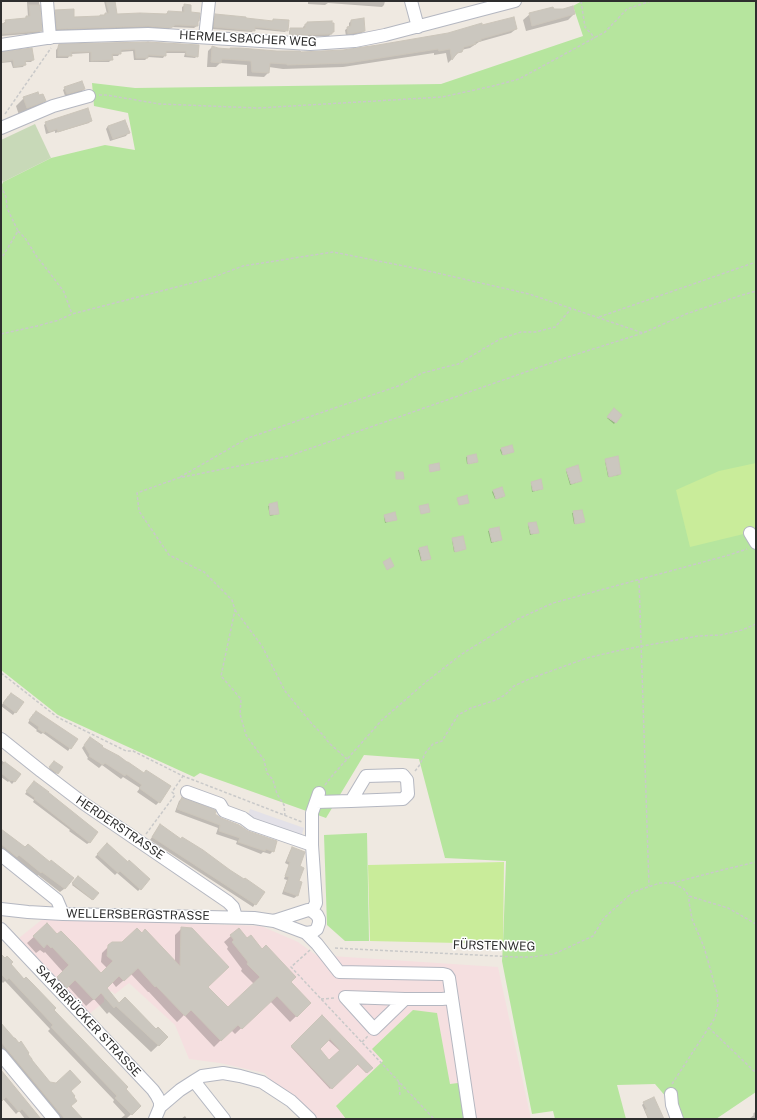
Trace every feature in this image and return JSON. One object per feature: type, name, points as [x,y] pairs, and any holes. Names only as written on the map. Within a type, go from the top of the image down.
[{"type":"street","points":[[47,1],[52,37]]},
{"type":"street","points":[[205,37],[208,1]]},
{"type":"street","points":[[411,1],[418,27]]},
{"type":"street","name":"HERMELSBACHER WEG","points":[[1,45],[52,37],[148,34],[310,44],[355,41],[418,27],[514,1]]},
{"type":"street","points":[[1,128],[53,106],[89,96]]},
{"type":"street","name":"HERDERSTRASSE","points":[[1,739],[83,803],[228,902],[233,907],[236,917]]},
{"type":"street","points":[[351,801],[366,776],[403,775],[408,780],[408,794],[403,799],[351,801],[317,798],[312,813],[312,845],[316,903],[312,911],[317,914],[319,923],[317,929],[306,934],[313,948],[339,972],[447,975],[450,982],[470,1119]]},
{"type":"street","points":[[188,792],[220,804],[224,811],[243,818],[251,824],[312,845]]},
{"type":"street","points":[[1,855],[57,900],[63,914]]},
{"type":"street","name":"WELLERSBERGSTRASSE","points":[[1,909],[63,914],[254,918],[274,921],[306,934]]},
{"type":"street","name":"WELLERSBERGSTRASSE","points":[[274,921],[304,911],[312,911]]},
{"type":"street","name":"SAARBRÜCKER STRASSE","points":[[1,929],[153,1090],[160,1102],[160,1107]]},
{"type":"street","points":[[345,997],[405,999],[452,998]]},
{"type":"street","points":[[345,997],[374,1029],[405,999]]},
{"type":"street","points":[[1,1055],[54,1119]]},
{"type":"street","points":[[155,1119],[160,1107],[180,1090],[202,1076],[223,1073],[262,1082],[291,1101],[310,1119]]},
{"type":"street","points":[[194,1081],[224,1119]]},
{"type":"street","points":[[671,1094],[672,1105],[677,1119]]},
{"type":"path","points":[[581,1],[586,27],[595,38]]},
{"type":"path","points":[[89,96],[106,95],[160,104],[258,108],[442,97],[519,79],[605,32],[627,9],[651,1]]},
{"type":"path","points":[[1,128],[1,120],[54,44],[52,37]]},
{"type":"path","points":[[1,186],[6,197],[7,208],[18,231],[25,238],[37,257],[64,292],[72,314]]},
{"type":"path","points":[[1,259],[18,231]]},
{"type":"path","points":[[1,334],[59,320],[72,314],[211,278],[243,266],[333,252],[424,270],[529,294],[643,333]]},
{"type":"path","points":[[598,318],[756,262]]},
{"type":"path","points":[[348,759],[329,743],[285,690],[262,646],[235,610],[232,600],[204,572],[170,554],[139,511],[137,493],[178,478],[289,456],[565,358],[643,333],[686,314],[739,296],[756,292]]},
{"type":"path","points":[[178,478],[248,438],[401,385],[422,373],[458,364],[500,339],[521,332],[535,332],[555,327],[572,309]]},
{"type":"path","points":[[317,798],[332,776],[382,720],[427,680],[462,654],[518,618],[553,603],[729,555],[752,541]]},
{"type":"path","points":[[640,580],[649,886]]},
{"type":"path","points":[[235,610],[222,676],[241,699],[240,714],[246,735],[264,760],[267,773],[273,780],[277,794],[284,805],[285,816]]},
{"type":"path","points":[[408,780],[419,766],[426,752],[433,744],[442,741],[458,715],[471,708],[501,698],[514,686],[529,679],[587,658],[641,646],[698,636],[721,635],[742,630],[756,624]]},
{"type":"path","points":[[1,673],[57,717],[126,751],[133,751],[183,776],[312,825]]},
{"type":"path","points":[[140,842],[174,795],[172,792],[183,776]]},
{"type":"path","name":"FÜRSTENWEG","points":[[313,948],[516,957],[554,954],[592,936],[604,918],[633,892],[660,883],[671,883],[756,862]]},
{"type":"path","points":[[671,883],[684,889],[689,896],[692,919],[704,947],[717,993],[718,1004],[715,1018],[672,1084],[671,1094]]},
{"type":"path","points":[[689,896],[728,908],[756,924]]},
{"type":"path","points":[[313,948],[291,967],[434,1119]]},
{"type":"path","points":[[321,999],[345,997]]},
{"type":"path","points":[[709,1028],[756,1073]]},
{"type":"path","points":[[399,1082],[400,1096]]},
{"type":"shaded area","points":[[250,809],[304,828],[301,837],[247,818]]},
{"type":"shaded area","points":[[44,918],[261,926],[298,942],[316,955],[498,967],[531,1119],[310,1119],[264,1073],[220,1063],[189,1059],[175,1025],[129,983],[115,994],[111,991],[104,997],[104,1002],[89,1014],[19,938]]},
{"type":"green space","points":[[582,1],[756,1],[756,1092],[716,1119],[685,1119],[655,1084],[617,1085],[626,1119],[555,1119],[553,1111],[532,1114],[502,961],[506,861],[445,858],[419,759],[364,755],[326,818],[200,773],[194,777],[58,715],[1,670],[1,187],[3,182],[51,158],[105,145],[135,150],[128,113],[94,106],[92,83],[135,88],[441,84],[583,36],[573,6]]},
{"type":"green space","points":[[35,124],[51,158],[3,182],[1,178],[1,140]]},
{"type":"green space","points":[[756,463],[756,531],[690,547],[676,490],[719,471]]},
{"type":"green space","points":[[367,833],[369,941],[345,941],[327,925],[324,835]]},
{"type":"green space","points":[[504,862],[503,944],[370,941],[368,865]]},
{"type":"green space","points":[[413,1010],[437,1013],[450,1084],[458,1083],[464,1119],[346,1119],[336,1106],[383,1061],[372,1049]]},
{"type":"building","points":[[106,1],[115,1],[117,14],[167,14],[168,11],[184,12],[184,4],[191,5],[191,12],[200,13],[198,26],[175,25],[171,28],[148,26],[57,29],[55,10],[74,9],[74,17],[100,16],[105,15],[105,13],[109,13]]},
{"type":"building","points":[[29,5],[40,5],[42,31],[1,34],[1,24],[6,23],[5,20],[26,18],[26,16],[30,16]]},
{"type":"building","points":[[573,6],[575,14],[532,26],[529,13],[553,7],[554,9],[563,9]]},
{"type":"building","points":[[215,14],[273,21],[273,19],[289,20],[288,31],[255,27],[255,31],[214,27]]},
{"type":"building","points":[[514,17],[517,29],[481,39],[481,41],[475,42],[476,44],[464,47],[462,52],[457,53],[452,60],[450,49],[439,51],[438,49],[348,63],[287,65],[270,63],[269,73],[252,72],[251,61],[222,59],[221,63],[211,62],[212,46],[230,49],[240,48],[301,52],[343,50],[448,33],[482,23],[482,25]]},
{"type":"building","points":[[364,18],[365,31],[348,34],[347,27],[351,26],[351,20]]},
{"type":"building","points":[[332,21],[332,23],[334,23],[334,32],[332,32],[332,34],[290,35],[290,28],[305,28],[305,24],[307,24],[307,22]]},
{"type":"building","points":[[148,42],[199,45],[198,57],[186,55],[186,51],[166,51],[166,56],[148,55],[148,58],[136,58],[135,49],[121,50],[121,54],[112,54],[113,60],[91,61],[91,52],[71,52],[72,56],[58,56],[59,44]]},
{"type":"building","points":[[32,48],[34,60],[25,61],[26,65],[14,67],[13,60],[1,62],[1,52]]},
{"type":"building","points":[[82,81],[85,89],[67,94],[64,87]]},
{"type":"building","points":[[38,92],[39,95],[43,94],[46,101],[27,108],[23,97]]},
{"type":"building","points":[[88,108],[92,121],[58,132],[57,129],[49,132],[45,122]]},
{"type":"building","points":[[125,120],[130,133],[113,139],[108,126]]},
{"type":"building","points":[[614,408],[622,415],[616,423],[607,417]]},
{"type":"building","points":[[512,445],[514,452],[503,455],[501,448]]},
{"type":"building","points":[[476,454],[478,462],[468,464],[467,456]]},
{"type":"building","points":[[618,456],[621,474],[609,477],[605,459]]},
{"type":"building","points":[[439,463],[440,470],[430,472],[429,465]]},
{"type":"building","points":[[578,465],[582,481],[571,484],[566,469]]},
{"type":"building","points":[[396,472],[403,472],[404,479],[396,479]]},
{"type":"building","points":[[541,479],[543,489],[533,491],[531,482]]},
{"type":"building","points":[[502,487],[505,496],[496,499],[493,490]]},
{"type":"building","points":[[467,495],[469,503],[459,505],[457,498]]},
{"type":"building","points":[[277,502],[279,514],[270,515],[269,504]]},
{"type":"building","points":[[428,504],[430,512],[421,514],[419,506]]},
{"type":"building","points":[[582,510],[585,522],[575,524],[573,511]]},
{"type":"building","points":[[395,512],[397,520],[386,522],[384,515]]},
{"type":"building","points":[[536,522],[539,533],[531,534],[528,523]]},
{"type":"building","points":[[499,527],[502,540],[492,542],[489,529]]},
{"type":"building","points":[[463,536],[466,549],[455,552],[452,538]]},
{"type":"building","points":[[427,546],[431,559],[422,561],[419,548]]},
{"type":"building","points":[[390,558],[394,566],[387,570],[383,562]]},
{"type":"building","points":[[11,693],[24,702],[16,713],[3,703]]},
{"type":"building","points":[[36,711],[78,739],[71,749],[45,731],[44,733],[38,729],[39,727],[29,720]]},
{"type":"building","points":[[90,737],[103,746],[102,747],[119,756],[144,773],[146,770],[171,786],[160,803],[139,788],[142,785],[126,774],[125,776],[105,763],[103,765],[89,756],[90,755],[84,745]]},
{"type":"building","points":[[54,761],[63,767],[58,774],[49,767]]},
{"type":"building","points":[[5,762],[21,774],[15,782],[12,780],[11,781],[1,773],[1,767]]},
{"type":"building","points":[[34,781],[98,832],[90,843],[26,791]]},
{"type":"building","points":[[182,797],[215,810],[215,814],[221,818],[239,825],[248,831],[277,841],[274,852],[266,849],[265,851],[238,842],[240,838],[219,831],[220,825],[177,809]]},
{"type":"building","points":[[160,824],[181,839],[182,837],[203,850],[230,870],[244,879],[245,878],[265,892],[256,905],[152,837]]},
{"type":"building","points":[[1,829],[25,847],[28,844],[50,862],[51,860],[74,878],[65,889],[42,872],[41,873],[19,855],[17,857],[1,844]]},
{"type":"building","points":[[107,843],[150,879],[141,890],[120,871],[118,873],[97,854]]},
{"type":"building","points":[[292,847],[305,852],[300,866],[304,868],[299,881],[302,882],[298,896],[284,891],[289,877],[285,876],[290,862],[287,861]]},
{"type":"building","points":[[78,876],[99,893],[93,900],[72,883]]},
{"type":"building","points":[[47,923],[57,934],[61,931],[101,973],[113,961],[107,956],[108,945],[112,942],[122,942],[137,928],[142,933],[145,929],[180,966],[181,927],[192,928],[229,967],[208,987],[228,1007],[260,977],[247,964],[248,962],[232,942],[234,940],[230,935],[239,928],[247,938],[251,935],[262,949],[266,945],[296,977],[291,982],[311,1003],[297,1017],[277,996],[242,1029],[238,1025],[221,1041],[191,1010],[185,1016],[138,968],[124,981],[119,976],[107,988],[119,1003],[125,997],[156,1029],[158,1027],[168,1037],[159,1046],[116,1006],[114,1008],[101,993],[94,1000],[75,980],[67,988],[57,977],[69,965],[52,947],[51,948],[47,944],[44,948],[33,936]]},
{"type":"building","points":[[1,954],[5,958],[7,956],[13,962],[11,964],[24,979],[26,977],[32,983],[56,1008],[54,1010],[128,1087],[126,1089],[141,1106],[132,1115],[115,1098],[117,1096],[51,1027],[53,1025],[9,978],[7,980],[1,974]]},
{"type":"building","points":[[322,1015],[373,1068],[367,1073],[358,1064],[332,1089],[291,1046]],"holes":[[[330,1039],[340,1050],[329,1060],[320,1049]]]},
{"type":"building","points":[[1,1023],[19,1043],[21,1041],[32,1060],[50,1082],[56,1083],[70,1070],[81,1082],[71,1091],[77,1101],[71,1106],[83,1119],[65,1119],[1,1042]]},
{"type":"building","points":[[1,1070],[41,1119],[31,1119],[22,1109],[19,1112],[6,1097],[1,1102]]},
{"type":"building","points":[[654,1097],[664,1119],[649,1119],[645,1110],[647,1109],[643,1102]]}]
